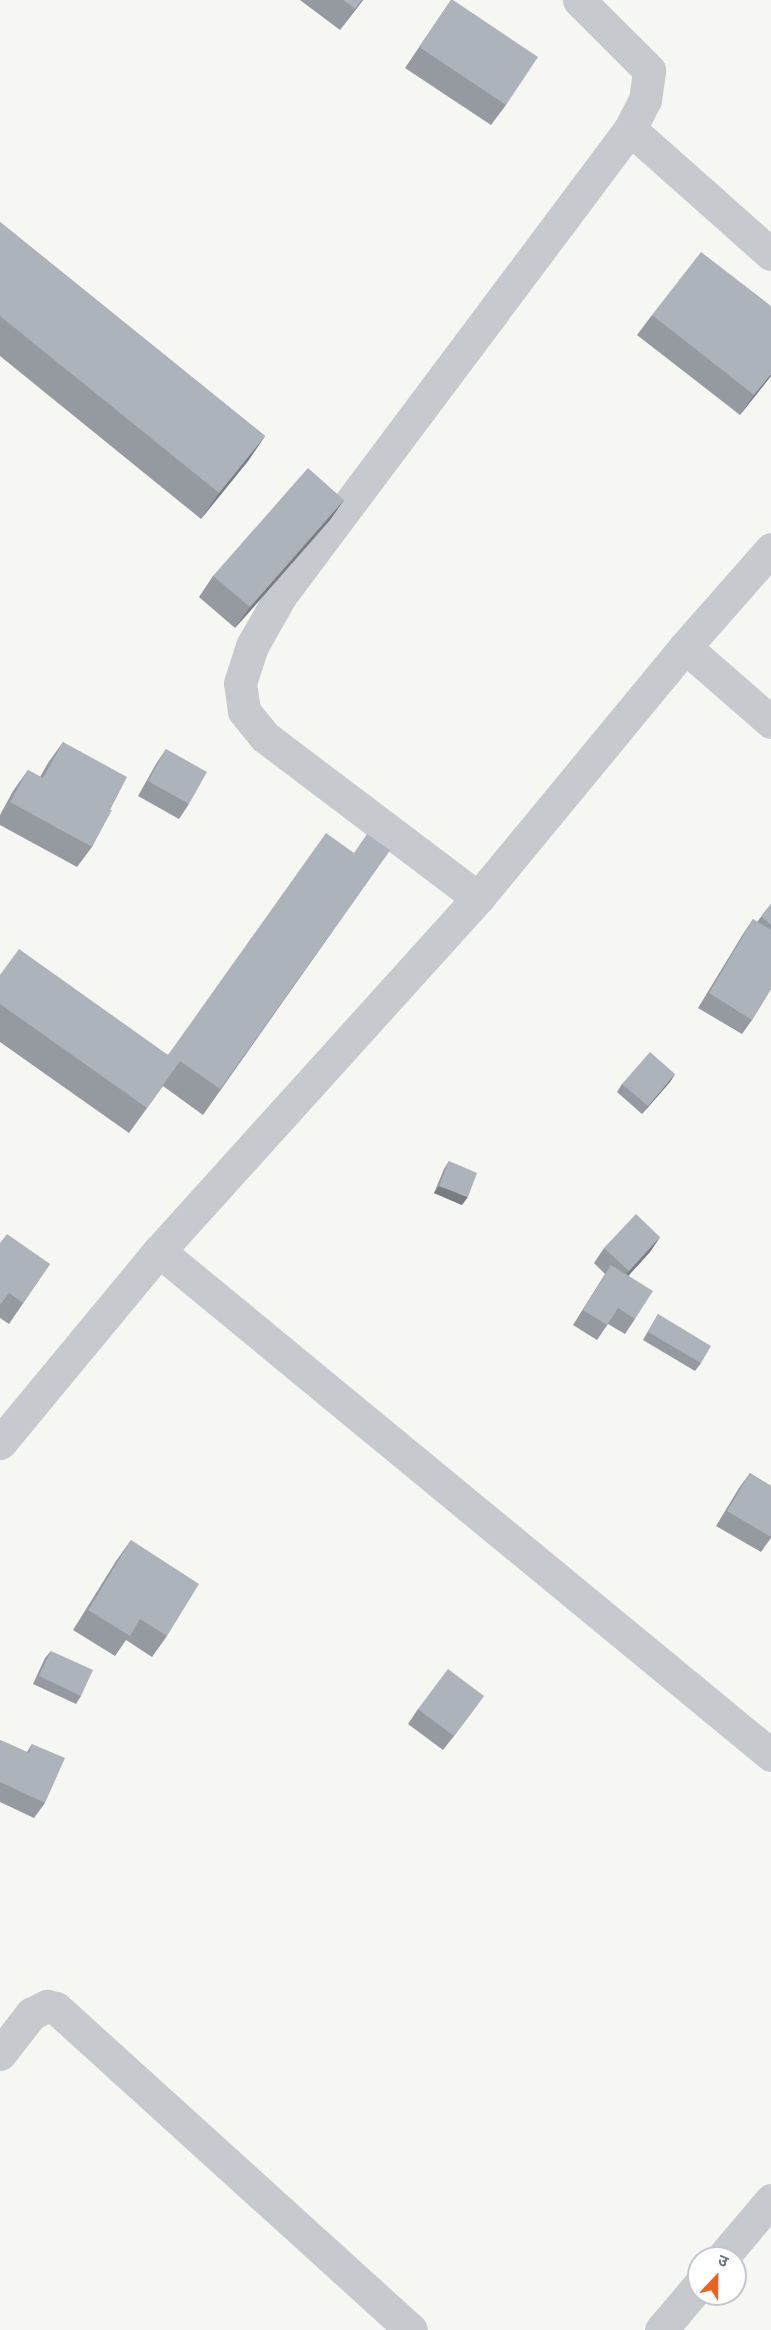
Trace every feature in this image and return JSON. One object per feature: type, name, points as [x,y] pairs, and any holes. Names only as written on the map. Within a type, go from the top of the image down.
[{"type":"street","points":[[478,898],[265,737],[244,711],[240,683],[252,646],[281,595],[630,129],[645,100],[649,70],[579,0]]},
{"type":"street","points":[[630,129],[771,254]]},
{"type":"street","points":[[0,1443],[159,1251],[478,898],[685,647],[771,549]]},
{"type":"street","points":[[685,647],[771,722]]},
{"type":"street","points":[[159,1251],[771,1755]]},
{"type":"street","points":[[0,2054],[31,2014],[47,2006],[56,2008],[411,2330]]},
{"type":"street","points":[[732,2246],[771,2200]]},
{"type":"street","points":[[661,2330],[687,2299]]},
{"type":"building","points":[[343,0],[362,0],[355,9]]},
{"type":"building","points":[[451,0],[538,57],[506,105],[419,47]]},
{"type":"building","points":[[0,222],[265,436],[219,493],[0,316]]},
{"type":"building","points":[[701,252],[771,306],[771,374],[754,395],[652,315]]},
{"type":"building","points":[[308,468],[344,500],[250,607],[213,576]]},
{"type":"building","points":[[63,742],[127,777],[92,847],[10,802],[28,770],[43,778]]},
{"type":"building","points":[[166,749],[207,772],[189,804],[148,781]]},
{"type":"building","points":[[326,833],[354,853],[367,834],[390,850],[220,1089],[180,1061],[147,1108],[0,1004],[0,975],[19,949],[168,1055]]},
{"type":"building","points":[[771,904],[771,925],[761,916]]},
{"type":"building","points":[[753,919],[771,930],[771,989],[752,1020],[709,993]]},
{"type":"building","points":[[650,1052],[675,1074],[648,1106],[622,1084]]},
{"type":"building","points":[[449,1161],[477,1173],[468,1197],[439,1186]]},
{"type":"building","points":[[636,1214],[660,1237],[629,1271],[604,1248]]},
{"type":"building","points":[[7,1234],[50,1264],[23,1303],[9,1293],[0,1305],[0,1243]]},
{"type":"building","points":[[611,1265],[653,1291],[635,1319],[618,1308],[607,1325],[583,1310]]},
{"type":"building","points":[[658,1314],[711,1346],[701,1363],[648,1332]]},
{"type":"building","points":[[750,1473],[771,1486],[771,1537],[727,1511]]},
{"type":"building","points":[[131,1540],[199,1584],[167,1636],[140,1619],[130,1636],[88,1610]]},
{"type":"building","points":[[51,1651],[93,1670],[81,1696],[39,1676]]},
{"type":"building","points":[[448,1669],[484,1696],[454,1736],[418,1709]]},
{"type":"building","points":[[0,1740],[29,1753],[32,1744],[65,1758],[45,1803],[0,1782]]}]
